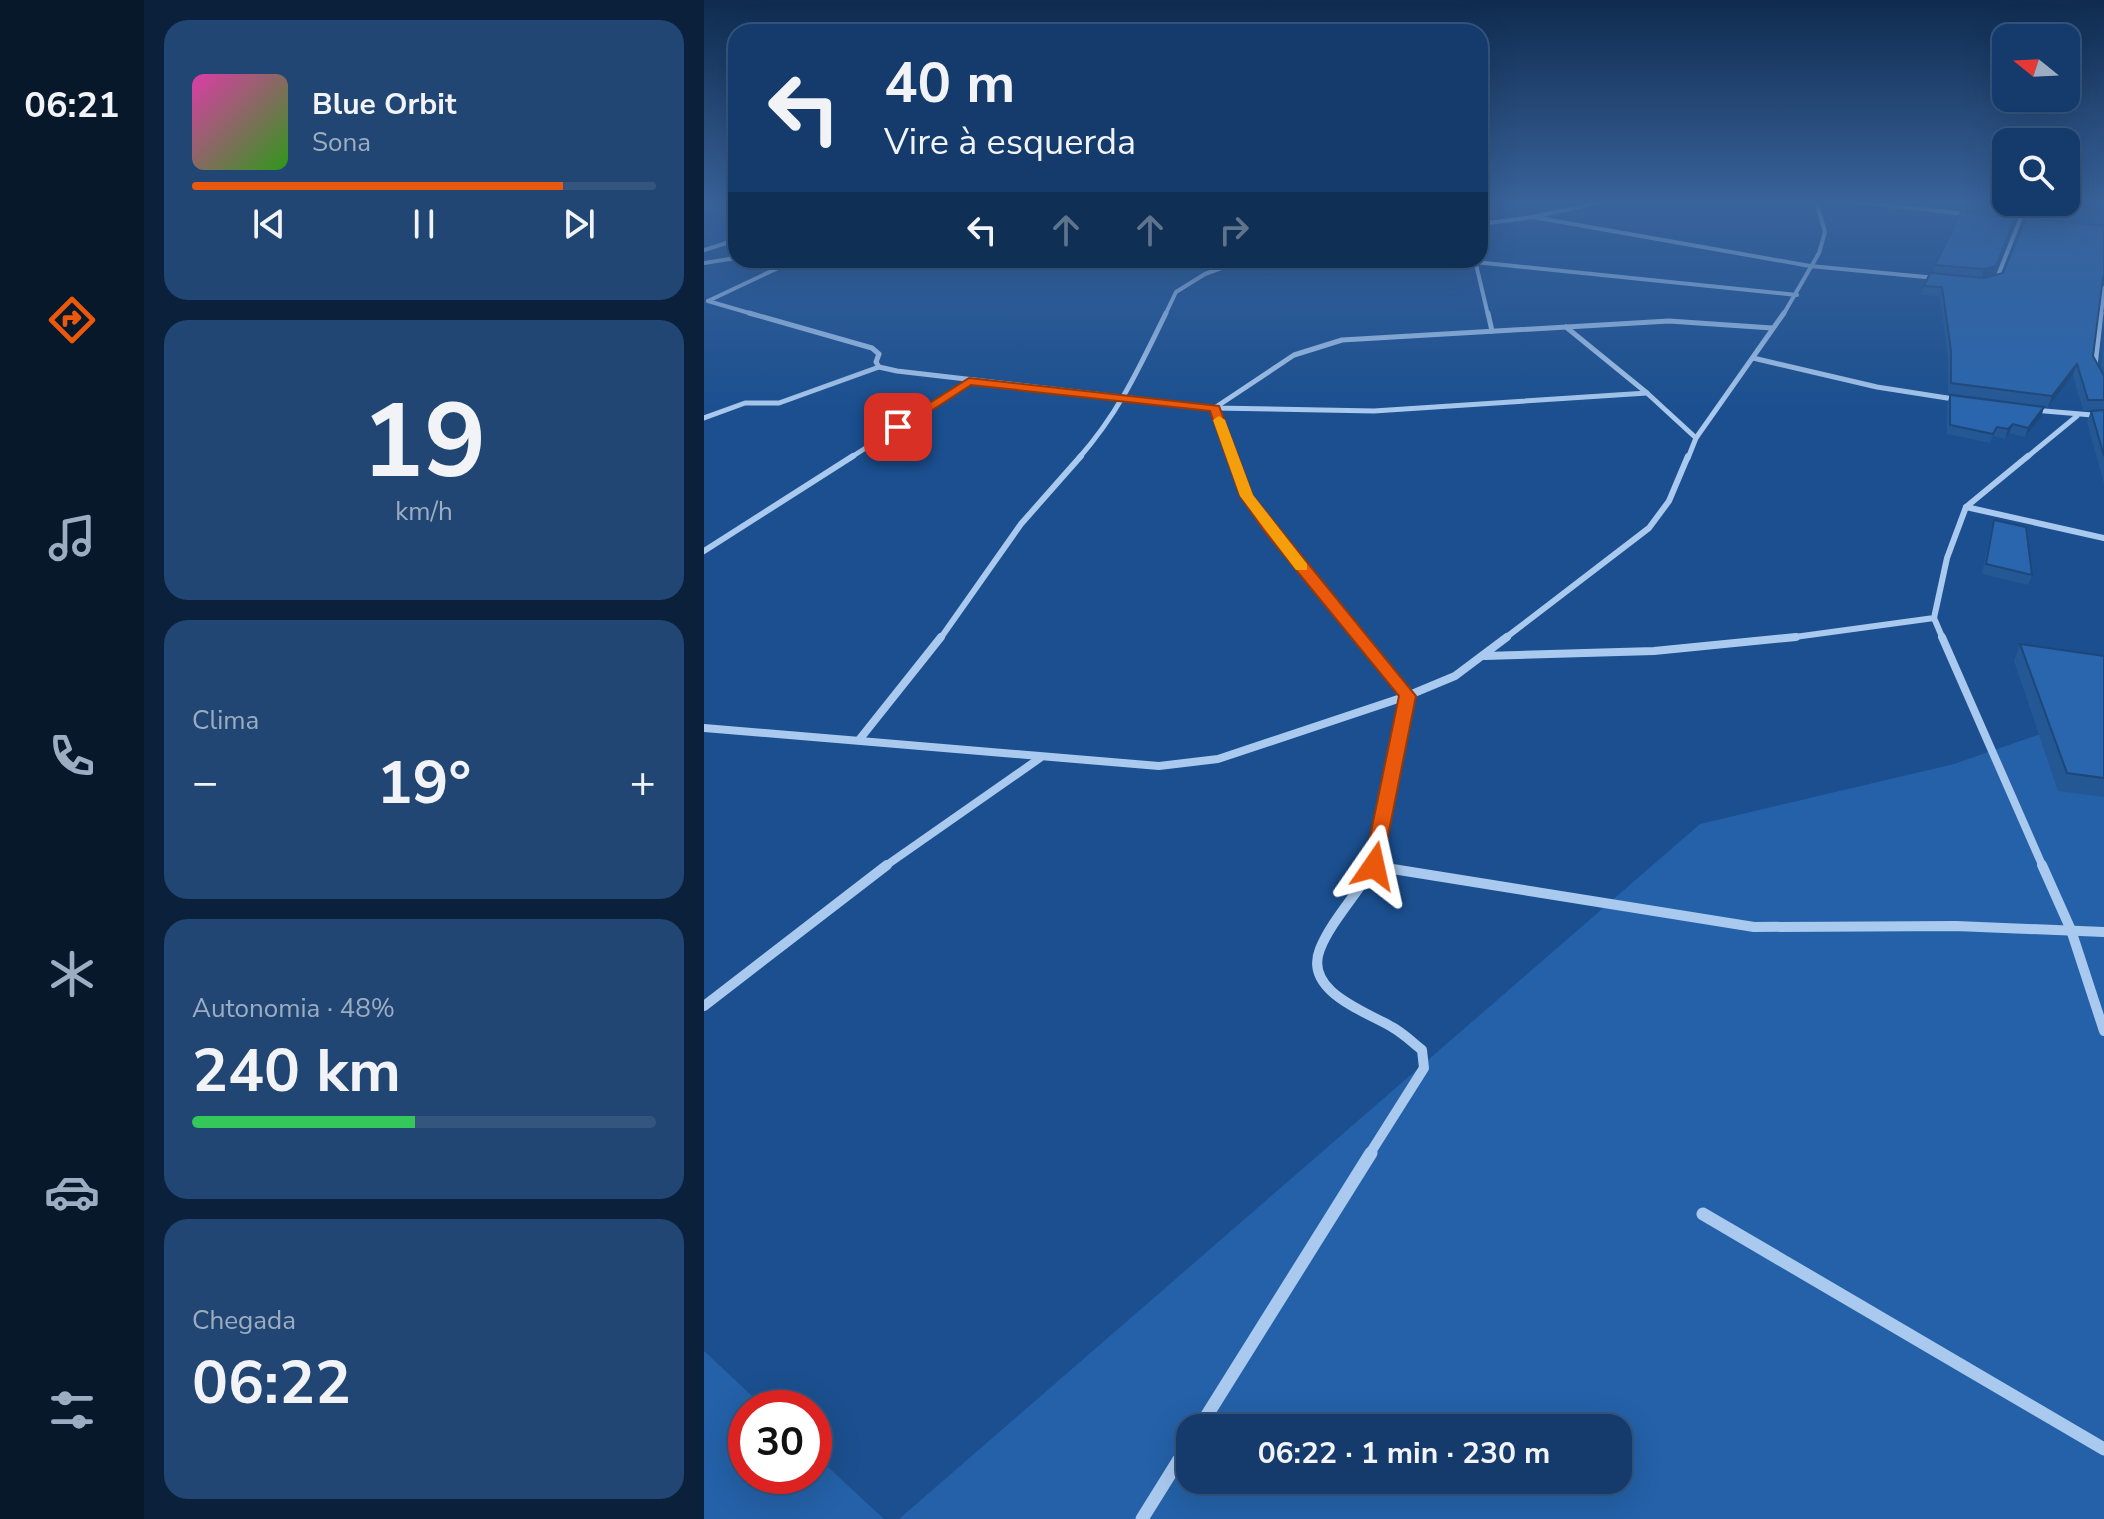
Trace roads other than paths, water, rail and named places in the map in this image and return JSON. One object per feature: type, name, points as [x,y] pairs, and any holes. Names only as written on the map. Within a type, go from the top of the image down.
[{"type":"street","points":[[706,302],[770,272]]},
{"type":"street","points":[[859,740],[967,604],[1021,524],[1106,427],[1125,398],[1176,292],[1211,272]]},
{"type":"street","points":[[1478,272],[1492,331]]},
{"type":"street","points":[[1578,272],[1797,295]]},
{"type":"street","points":[[704,728],[1159,766],[1218,759],[1407,696],[1455,676],[1484,656],[1649,528],[1669,501],[1696,438],[1797,295],[1807,272]]},
{"type":"street","points":[[1870,272],[1942,279]]},
{"type":"street","points":[[1982,282],[1997,278],[1999,272]]},
{"type":"street","points":[[2104,288],[2095,366],[2104,384]]},
{"type":"street","points":[[706,302],[872,348],[879,354],[876,362],[879,367]]},
{"type":"street","points":[[1215,408],[1294,355],[1356,339],[1669,321],[1772,328]]},
{"type":"street","points":[[1565,326],[1696,438]]},
{"type":"street","points":[[1753,358],[1877,387],[1971,402]]},
{"type":"street","points":[[704,418],[745,403],[787,401],[879,367],[969,382],[1215,408],[1374,411],[1647,393]]},
{"type":"street","points":[[704,551],[969,382]]},
{"type":"street","points":[[1215,408],[1247,496],[1270,529],[1407,696]]},
{"type":"street","points":[[2028,410],[2104,416]]},
{"type":"street","points":[[2077,416],[1966,507],[1947,558],[1934,618],[2071,930],[2104,1031]]},
{"type":"street","points":[[1966,507],[2104,538]]},
{"type":"street","points":[[1484,656],[1544,657],[1765,642],[1934,618]]},
{"type":"street","points":[[1208,1414],[1424,1068],[1422,1050],[1394,1028],[1360,1011],[1323,983],[1317,968],[1320,949],[1374,866],[1407,696]]},
{"type":"street","points":[[704,1006],[789,937],[917,841],[1040,758]]},
{"type":"street","points":[[1374,866],[1754,927],[1956,926],[2104,932]]},
{"type":"street","points":[[1703,1214],[2104,1449]]},
{"type":"street","points":[[1142,1519],[1176,1464]]}]
